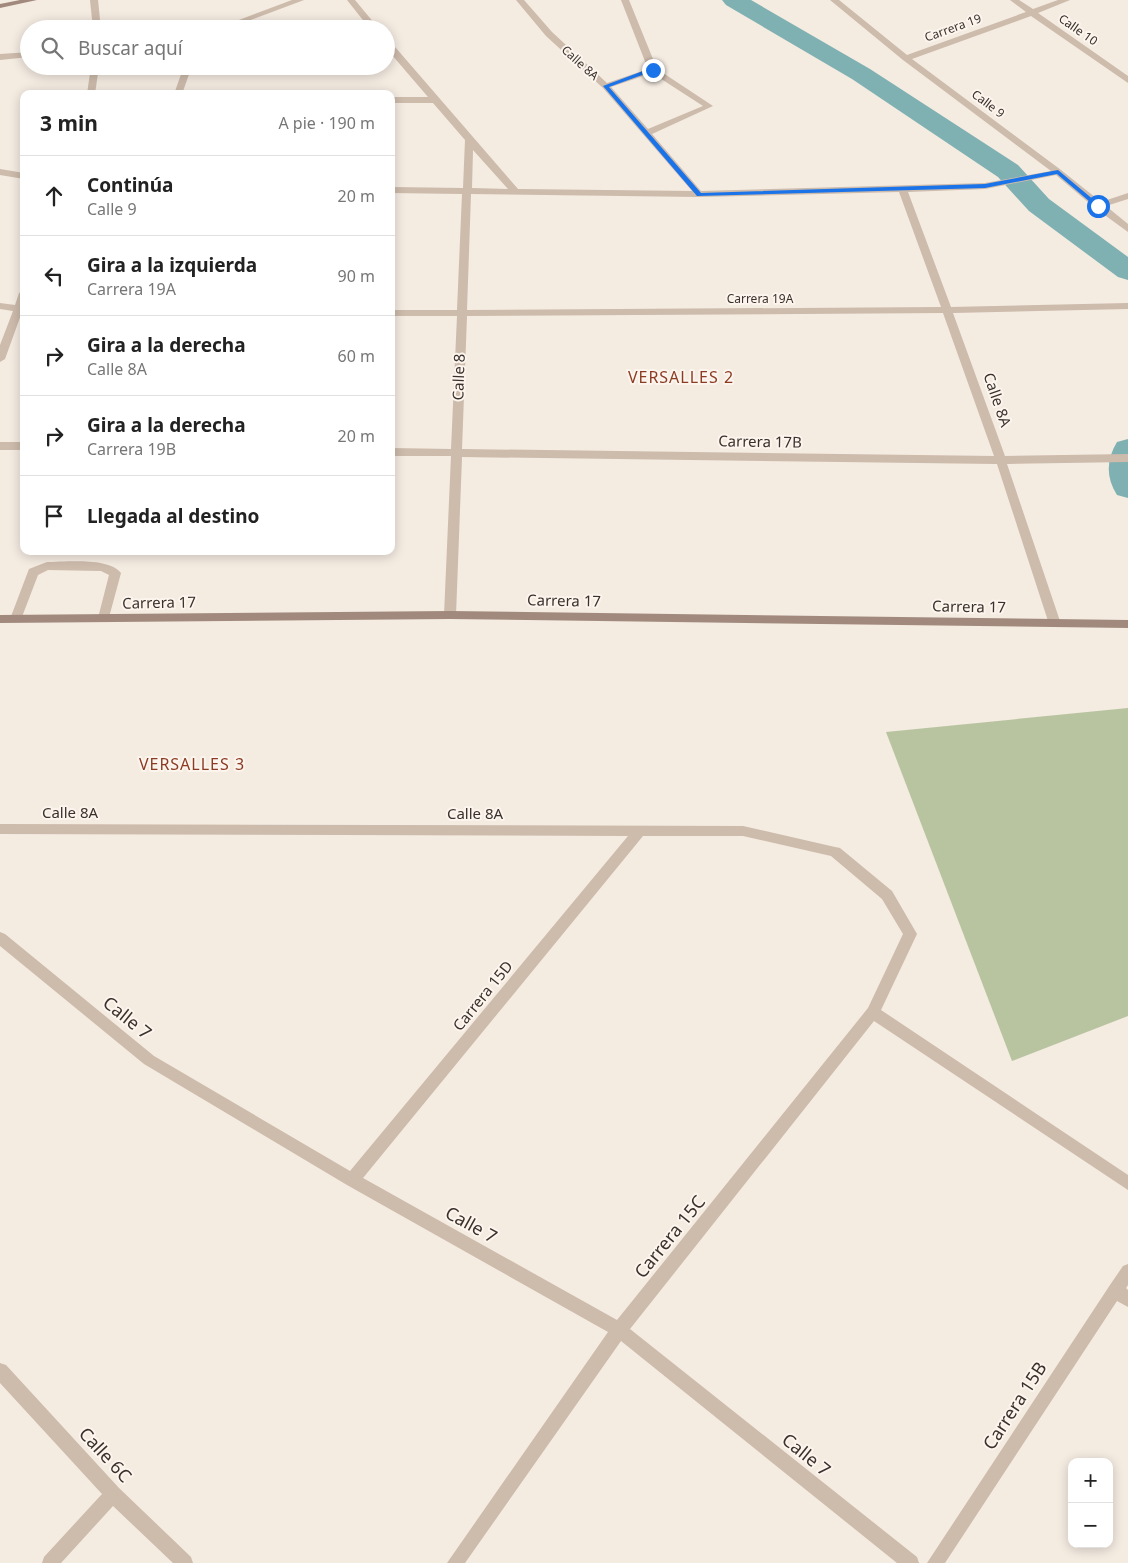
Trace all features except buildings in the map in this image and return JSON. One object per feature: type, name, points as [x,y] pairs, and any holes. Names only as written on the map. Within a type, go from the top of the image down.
[{"type":"street","points":[[0,6],[33,0]]},
{"type":"street","points":[[94,0],[96,20]]},
{"type":"street","points":[[244,20],[300,0]]},
{"type":"street","points":[[351,0],[368,20]]},
{"type":"street","name":"Calle 8A","points":[[520,0],[549,34],[606,86],[699,194]]},
{"type":"street","points":[[625,0],[653,70],[709,106],[646,133]]},
{"type":"street","name":"Calle 9","points":[[834,0],[906,58],[1058,172],[1128,229]]},
{"type":"street","name":"Calle 10","points":[[1014,0],[1128,80]]},
{"type":"street","name":"Carrera 19","points":[[906,58],[1066,0]]},
{"type":"street","points":[[395,53],[516,192]]},
{"type":"street","points":[[0,57],[20,55]]},
{"type":"street","points":[[606,86],[653,70]]},
{"type":"street","points":[[91,90],[93,75]]},
{"type":"street","points":[[178,90],[184,75]]},
{"type":"street","points":[[395,100],[435,100]]},
{"type":"street","name":"Calle 8","points":[[450,615],[469,140]]},
{"type":"street","points":[[0,172],[20,175]]},
{"type":"street","points":[[395,190],[699,194],[903,189],[985,186],[1058,172]]},
{"type":"street","name":"Calle 8A","points":[[903,189],[949,310],[1055,624]]},
{"type":"street","points":[[1098,206],[1128,196]]},
{"type":"street","points":[[0,306],[20,309]]},
{"type":"street","name":"Carrera 19A","points":[[395,313],[949,310],[1128,306]]},
{"type":"street","points":[[0,359],[20,311]]},
{"type":"street","points":[[0,446],[20,446]]},
{"type":"street","name":"Carrera 17B","points":[[395,452],[1001,460],[1128,458]]},
{"type":"street","points":[[16,619],[33,572],[47,566],[103,567],[115,573],[104,618]]},
{"type":"street","name":"Carrera 17","points":[[0,619],[450,615],[1128,624]]},
{"type":"street","name":"Calle 8A","points":[[0,828],[743,831],[835,852],[887,895],[910,934]]},
{"type":"street","name":"Carrera 15D","points":[[352,1180],[640,832]]},
{"type":"street","name":"Carrera 15C","points":[[456,1563],[619,1330],[873,1012],[910,934]]},
{"type":"street","name":"Calle 7","points":[[0,938],[149,1060],[352,1180],[619,1330],[911,1563]]},
{"type":"street","points":[[873,1012],[1128,1183]]},
{"type":"street","name":"Carrera 15B","points":[[935,1563],[1122,1295],[1128,1271]]},
{"type":"street","name":"Calle 6C","points":[[0,1371],[113,1494],[185,1563]]},
{"type":"street","points":[[50,1563],[113,1494]]},
{"type":"green space","points":[[1128,708],[1128,1016],[1012,1061],[886,732]]},
{"type":"waterway","points":[[734,0],[861,74],[1008,171],[1039,205],[1128,271]]},
{"type":"waterway","points":[[1128,450],[1124,478],[1128,487]]},
{"type":"district","name":"VERSALLES 2","points":[[681,377]]},
{"type":"district","name":"VERSALLES 3","points":[[192,764]]},
{"type":"route","points":[[653,70],[606,86],[699,194],[985,186],[1058,172],[1098,206]]}]
